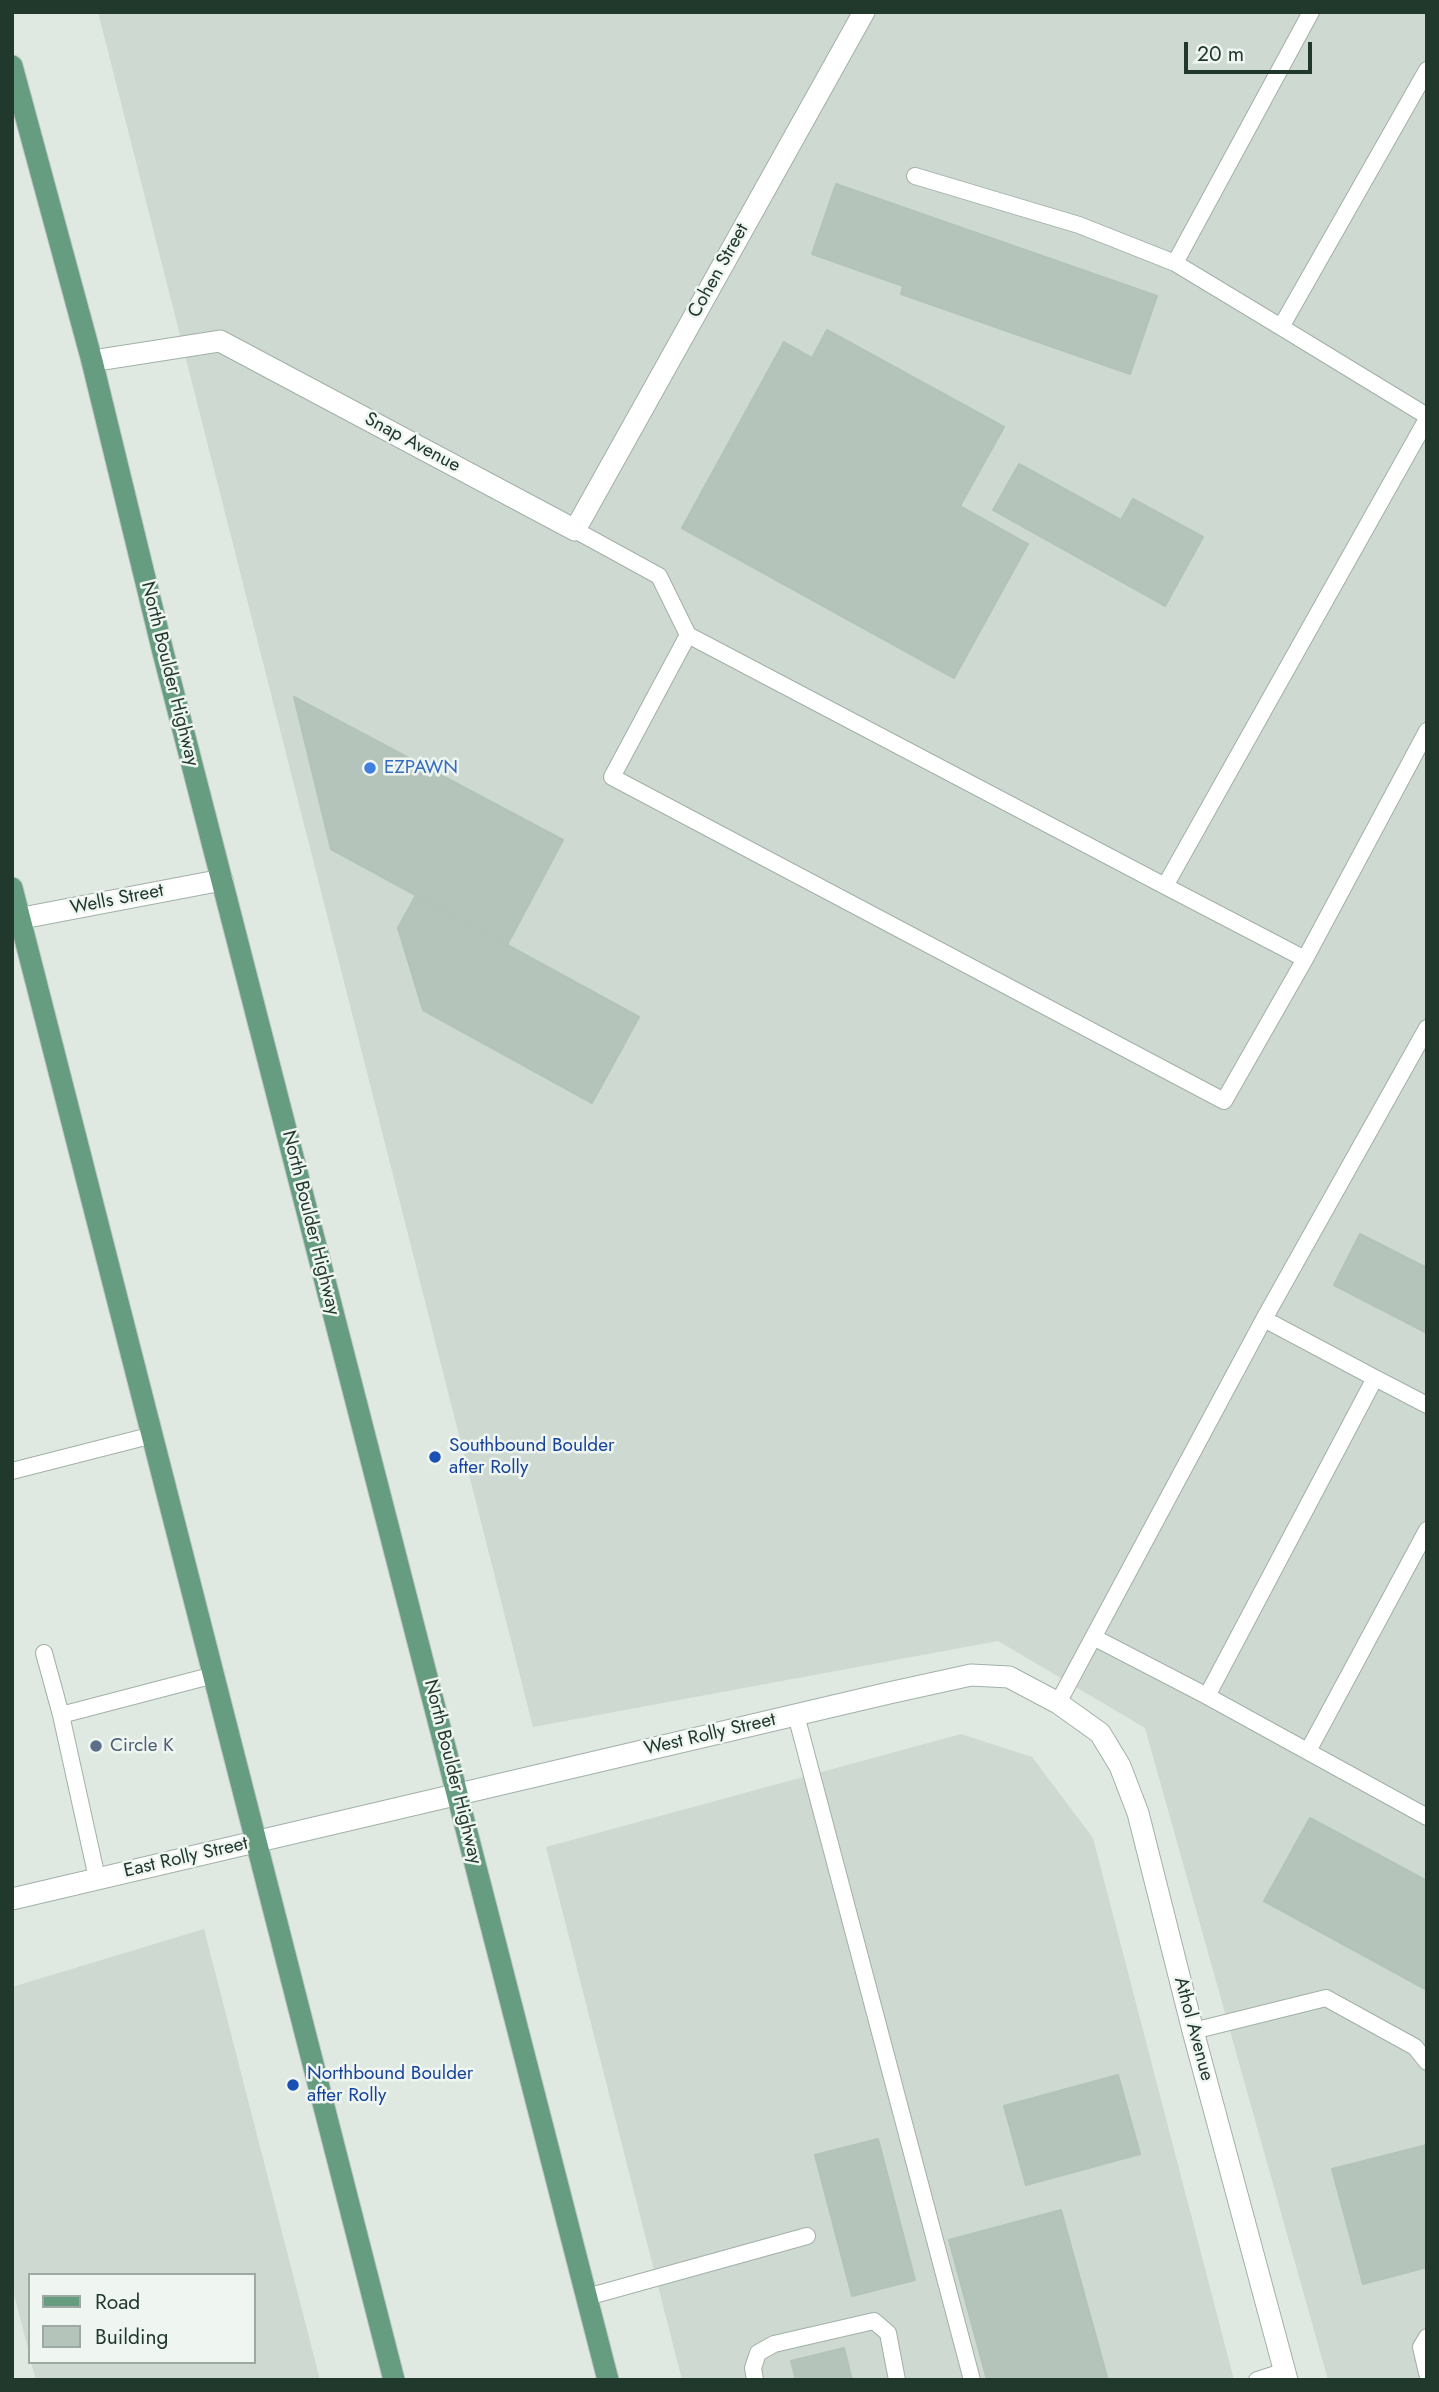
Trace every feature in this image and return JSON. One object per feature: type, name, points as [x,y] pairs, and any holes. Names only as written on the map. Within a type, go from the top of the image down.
[{"type":"main road","name":"North Boulder Highway","points":[[12,66],[92,361],[222,880],[608,2380]]},
{"type":"main road","points":[[12,888],[16,920],[153,1436],[394,2380]]},
{"type":"street","name":"Cohen Street","points":[[575,530],[864,12]]},
{"type":"street","name":"Snap Avenue","points":[[92,361],[220,341],[575,530]]},
{"type":"street","name":"Wells Street","points":[[16,920],[222,880]]},
{"type":"street","name":"West Rolly Street","points":[[359,1817],[971,1675],[1009,1677],[1058,1703]]},
{"type":"street","name":"Athol Avenue","points":[[1058,1703],[1100,1733],[1120,1766],[1138,1814],[1286,2375]]},
{"type":"street","name":"East Rolly Street","points":[[12,1899],[359,1817]]},
{"type":"lane","points":[[1175,263],[1311,12]]},
{"type":"lane","points":[[1281,327],[1427,70]]},
{"type":"lane","points":[[915,176],[1079,225],[1175,263],[1427,417],[1165,886]]},
{"type":"lane","name":"Snap Avenue","points":[[575,530],[659,576],[688,635]]},
{"type":"lane","points":[[1305,959],[688,635],[612,777],[1224,1101],[1305,959],[1427,732]]},
{"type":"lane","points":[[1058,1703],[1264,1319],[1427,1028]]},
{"type":"lane","points":[[1264,1319],[1427,1405]]},
{"type":"lane","points":[[1207,1696],[1375,1378]]},
{"type":"lane","points":[[12,1471],[153,1436]]},
{"type":"lane","points":[[1308,1751],[1427,1530]]},
{"type":"lane","points":[[1095,1638],[1427,1817]]},
{"type":"lane","points":[[44,1653],[61,1716],[97,1878]]},
{"type":"lane","points":[[61,1716],[214,1675]]},
{"type":"lane","points":[[796,1715],[972,2380]]},
{"type":"lane","points":[[1194,2031],[1326,1998],[1415,2047],[1427,2062]]},
{"type":"lane","points":[[587,2297],[807,2236]]},
{"type":"lane","points":[[755,2380],[753,2368],[758,2353],[774,2344],[874,2321],[888,2333],[897,2380]]},
{"type":"lane","points":[[1427,2337],[1421,2347],[1427,2373]]},
{"type":"lane","points":[[1256,2380],[1286,2375]]},
{"type":"shaded area","points":[[98,12],[1427,12],[1427,2380],[1328,2380],[1145,1728],[998,1641],[533,1727]]},
{"type":"shaded area","points":[[961,1734],[1032,1757],[1093,1838],[1234,2380],[682,2380],[546,1847]]},
{"type":"shaded area","points":[[204,1929],[320,2380],[36,2380],[32,2364],[256,2364],[256,2273],[28,2273],[28,2348],[12,2287],[12,1987]]},
{"type":"building","points":[[836,184],[1157,296],[1130,374],[901,294],[903,286],[812,254]]},
{"type":"building","points":[[827,330],[1004,427],[960,506],[1028,544],[954,678],[682,528],[784,342],[812,358]]},
{"type":"building","points":[[1019,464],[1121,520],[1133,499],[1203,537],[1165,606],[993,510]]},
{"type":"building","name":"EZPAWN","points":[[294,697],[563,840],[507,945],[331,849]]},
{"type":"building","points":[[416,895],[639,1017],[592,1103],[423,1010],[398,928]]},
{"type":"building","points":[[1360,1234],[1427,1268],[1427,1333],[1334,1285]]},
{"type":"building","points":[[1310,1818],[1427,1881],[1427,1990],[1264,1901]]},
{"type":"building","points":[[1118,2075],[1140,2154],[1026,2185],[1004,2106]]},
{"type":"building","points":[[878,2139],[915,2280],[852,2296],[815,2155]]},
{"type":"building","points":[[1427,2145],[1427,2267],[1363,2284],[1332,2169]]},
{"type":"building","points":[[1061,2210],[1107,2377],[1097,2380],[987,2380],[949,2240]]},
{"type":"building","points":[[844,2348],[852,2380],[796,2380],[791,2361]]},
{"type":"place","name":"EZPAWN","points":[[370,768]]},
{"type":"place","name":"Southbound Boulder after Rolly","points":[[435,1457]]},
{"type":"place","name":"Circle K","points":[[96,1746]]},
{"type":"place","name":"Northbound Boulder after Rolly","points":[[293,2085]]}]
